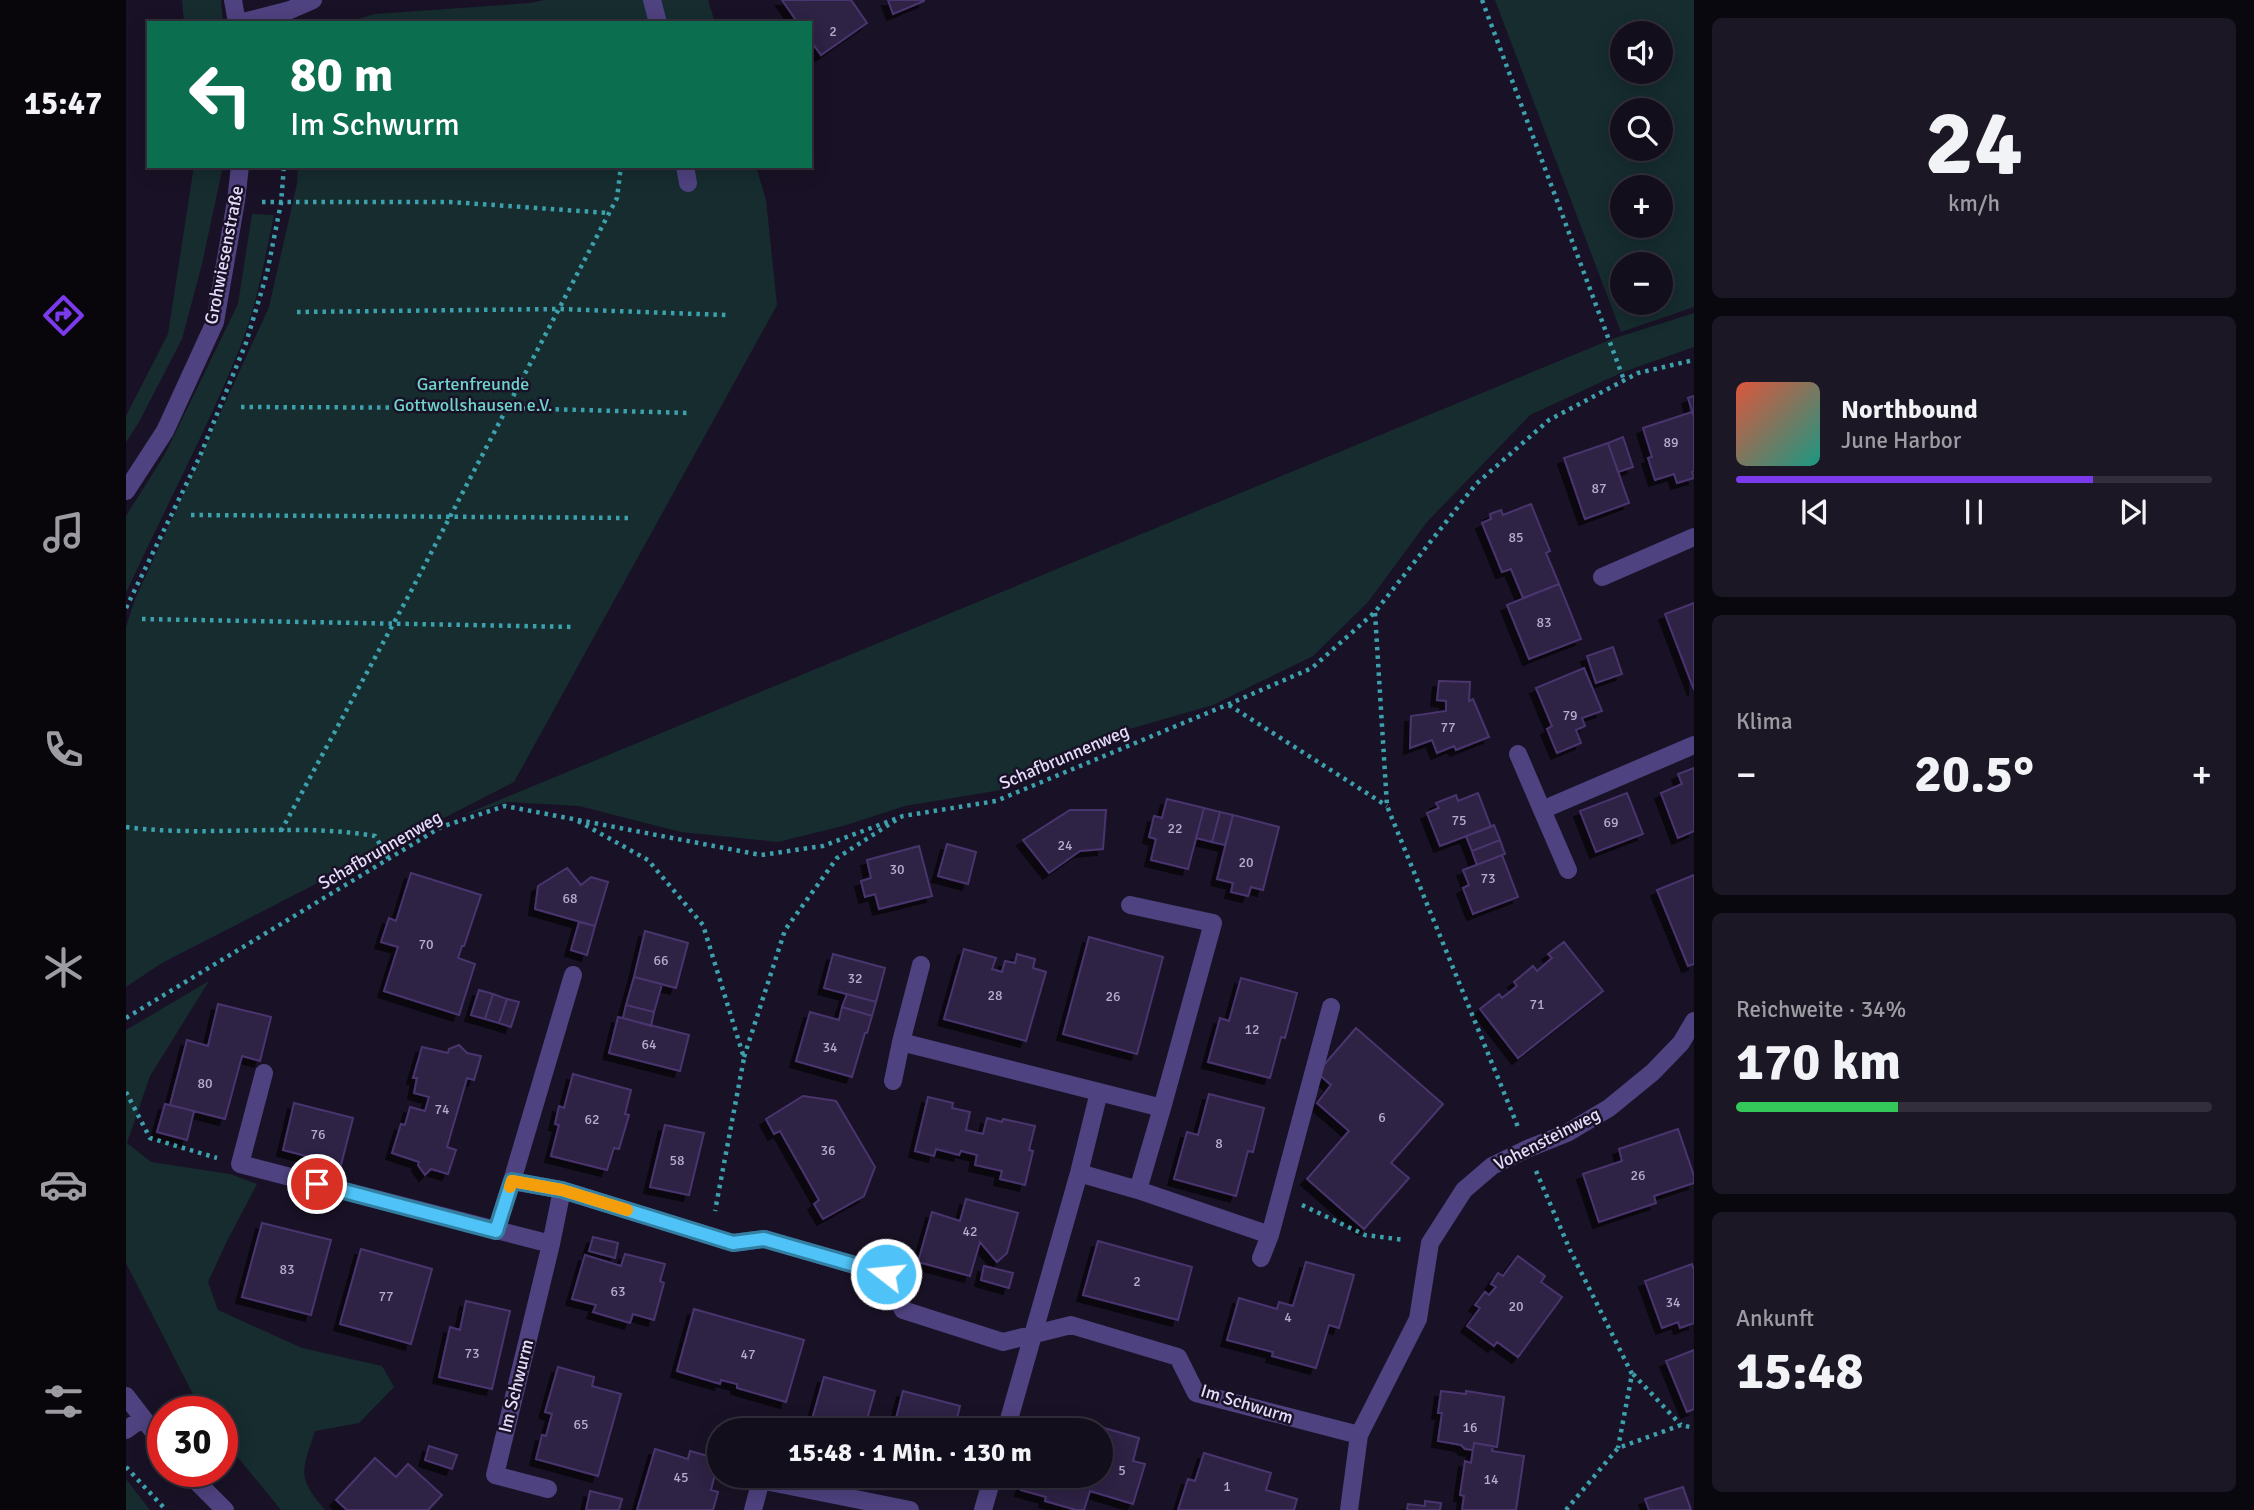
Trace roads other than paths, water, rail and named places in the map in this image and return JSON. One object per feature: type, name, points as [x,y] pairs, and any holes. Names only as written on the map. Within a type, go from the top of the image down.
[{"type":"street","points":[[233,0],[238,21]]},
{"type":"street","points":[[246,21],[290,10],[313,0]]},
{"type":"street","points":[[652,0],[657,21]]},
{"type":"street","name":"Grohwiesenstraße","points":[[126,491],[165,431],[215,322],[240,168]]},
{"type":"street","points":[[1602,576],[1694,537]]},
{"type":"street","points":[[1542,810],[1694,745]]},
{"type":"street","points":[[1518,754],[1568,870]]},
{"type":"street","points":[[1130,905],[1213,923],[1138,1190]]},
{"type":"street","points":[[893,1082],[921,965]]},
{"type":"street","points":[[496,1231],[573,975]]},
{"type":"street","points":[[1261,1258],[1331,1007]]},
{"type":"street","name":"Vohensteinweg","points":[[1349,1510],[1359,1436],[1418,1319],[1430,1243],[1464,1190],[1492,1166],[1567,1133],[1609,1108],[1653,1072],[1681,1042],[1694,1021]]},
{"type":"street","points":[[901,1042],[1162,1108]]},
{"type":"street","points":[[264,1073],[240,1164],[551,1244]]},
{"type":"street","points":[[1009,1418],[1099,1092]]},
{"type":"street","points":[[1079,1172],[1269,1235]]},
{"type":"street","name":"Im Schwurm","points":[[512,1181],[562,1190],[733,1243],[764,1239],[886,1274],[902,1310],[1003,1342],[1071,1325],[1178,1357],[1196,1393],[1359,1436]]},
{"type":"street","name":"Im Schwurm","points":[[548,1489],[495,1475],[562,1190]]},
{"type":"street","points":[[126,1396],[147,1423]]},
{"type":"street","points":[[126,1430],[143,1418]]},
{"type":"street","points":[[202,1487],[225,1510]]},
{"type":"street","points":[[752,1510],[758,1488]]},
{"type":"street","points":[[811,1488],[910,1510]]},
{"type":"street","points":[[983,1510],[989,1488]]},
{"type":"park label","name":"Gartenfreunde Gottwollshausen e.V.","points":[[473,394]]}]
